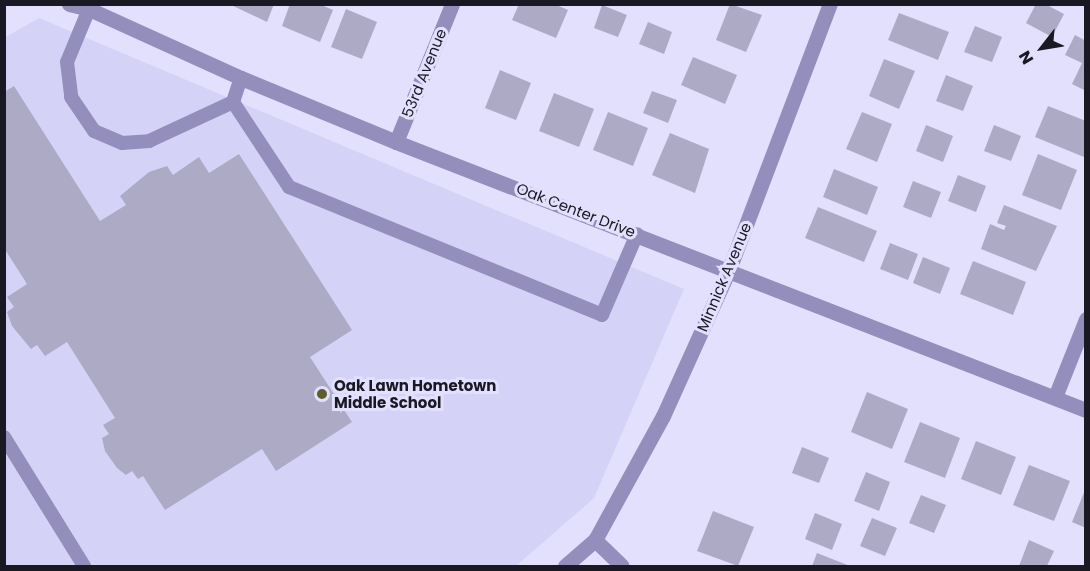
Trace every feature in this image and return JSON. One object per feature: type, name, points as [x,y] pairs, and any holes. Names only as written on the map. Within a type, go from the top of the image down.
[{"type":"street","name":"Oak Center Drive","points":[[69,4],[89,9],[241,78],[396,142],[1086,410]]},
{"type":"street","name":"53rd Avenue","points":[[396,142],[452,4]]},
{"type":"street","name":"Minnick Avenue","points":[[565,567],[595,540],[663,416],[728,272],[830,4]]},
{"type":"street","points":[[1055,397],[1086,319]]},
{"type":"street","points":[[595,540],[622,567]]},
{"type":"lane","points":[[89,9],[67,62],[71,97],[94,131],[122,143],[149,141],[233,102],[241,78]]},
{"type":"lane","points":[[233,102],[289,187],[602,315],[637,234]]},
{"type":"lane","points":[[4,438],[84,567]]},
{"type":"shaded area","name":"Oak Lawn Hometown Middle School","points":[[39,18],[684,289],[594,498],[516,566],[5,566],[4,38]]},
{"type":"building","points":[[229,4],[274,4],[267,22]]},
{"type":"building","points":[[290,4],[319,4],[333,10],[320,42],[282,26]]},
{"type":"building","points":[[519,4],[554,4],[568,10],[556,38],[512,20]]},
{"type":"building","points":[[730,4],[762,15],[746,52],[716,40]]},
{"type":"building","points":[[1036,4],[1045,4],[1064,14],[1052,37],[1026,23]]},
{"type":"building","points":[[602,5],[627,15],[618,37],[594,28]]},
{"type":"building","points":[[346,9],[377,22],[362,59],[331,47]]},
{"type":"building","points":[[899,13],[949,32],[938,60],[888,40]]},
{"type":"building","points":[[648,22],[672,32],[664,54],[639,44]]},
{"type":"building","points":[[975,26],[1002,37],[992,62],[964,52]]},
{"type":"building","points":[[1075,35],[1086,41],[1086,91],[1072,84],[1082,63],[1065,55]]},
{"type":"building","points":[[693,57],[737,75],[725,104],[681,85]]},
{"type":"building","points":[[884,59],[915,71],[899,109],[869,96]]},
{"type":"building","points":[[500,70],[531,83],[516,120],[485,108]]},
{"type":"building","points":[[946,75],[973,86],[963,111],[936,101]]},
{"type":"building","name":"Oak Lawn Hometown Middle School","points":[[14,86],[100,221],[126,205],[120,196],[149,172],[167,166],[173,175],[199,157],[209,173],[239,154],[352,330],[310,357],[352,422],[276,471],[262,449],[165,510],[143,476],[138,479],[132,471],[126,475],[117,468],[105,451],[102,438],[109,434],[103,425],[115,418],[67,342],[45,356],[37,345],[31,349],[12,326],[7,312],[14,307],[7,297],[27,284],[4,248],[4,92]]},
{"type":"building","points":[[652,91],[677,100],[668,123],[643,113]]},
{"type":"building","points":[[554,93],[594,109],[579,147],[539,131]]},
{"type":"building","points":[[1048,106],[1086,121],[1084,157],[1035,137]]},
{"type":"building","points":[[608,112],[648,128],[633,166],[593,150]]},
{"type":"building","points":[[862,112],[892,124],[877,162],[846,149]]},
{"type":"building","points":[[926,125],[953,136],[943,162],[916,151]]},
{"type":"building","points":[[994,125],[1021,136],[1011,161],[984,151]]},
{"type":"building","points":[[670,133],[709,149],[695,193],[652,175]]},
{"type":"building","points":[[1038,154],[1077,170],[1061,210],[1022,195]]},
{"type":"building","points":[[834,169],[878,187],[867,215],[823,197]]},
{"type":"building","points":[[958,175],[986,186],[976,212],[948,201]]},
{"type":"building","points":[[913,181],[941,192],[931,218],[903,207]]},
{"type":"building","points":[[1004,205],[1057,226],[1036,271],[981,249],[990,224],[1004,230],[1006,226],[997,223]]},
{"type":"building","points":[[818,207],[877,231],[864,262],[805,238]]},
{"type":"building","points":[[890,243],[918,254],[908,280],[880,269]]},
{"type":"building","points":[[923,257],[950,268],[940,294],[913,283]]},
{"type":"building","points":[[973,261],[1026,282],[1013,315],[960,294]]},
{"type":"building","points":[[867,392],[908,409],[892,449],[851,432]]},
{"type":"building","points":[[920,422],[960,438],[945,478],[904,462]]},
{"type":"building","points":[[976,441],[1016,457],[1001,495],[961,479]]},
{"type":"building","points":[[802,447],[829,458],[819,483],[792,473]]},
{"type":"building","points":[[1029,465],[1070,481],[1054,521],[1013,505]]},
{"type":"building","points":[[866,472],[890,482],[879,511],[854,501]]},
{"type":"building","points":[[1086,490],[1086,528],[1072,522]]},
{"type":"building","points":[[921,495],[946,505],[934,533],[909,523]]},
{"type":"building","points":[[713,511],[754,527],[738,566],[697,551]]},
{"type":"building","points":[[815,513],[842,524],[832,550],[805,539]]},
{"type":"building","points":[[872,518],[897,528],[885,556],[860,546]]},
{"type":"building","points":[[1029,540],[1054,551],[1047,566],[1019,566]]},
{"type":"building","points":[[817,553],[850,566],[812,566]]},
{"type":"place","name":"Oak Lawn Hometown Middle School","points":[[322,394]]}]
